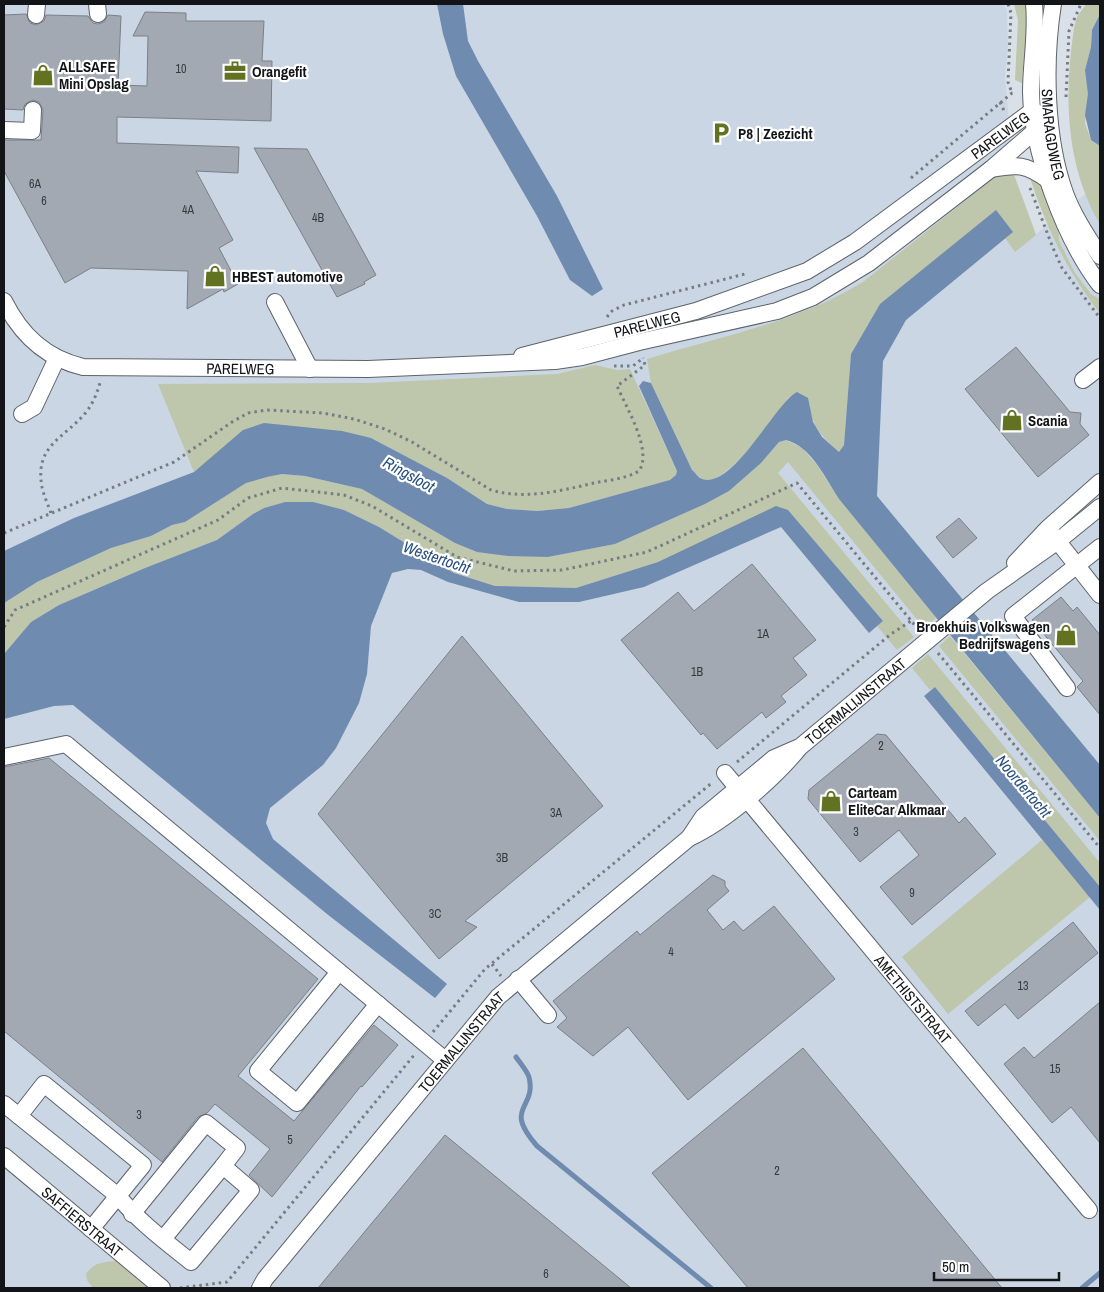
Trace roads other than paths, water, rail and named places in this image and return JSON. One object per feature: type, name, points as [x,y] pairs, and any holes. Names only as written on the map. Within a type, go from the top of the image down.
[{"type":"street","name":"SMARAGDWEG","points":[[1034,4],[1031,91],[1032,111],[1036,130],[1048,180],[1070,236],[1100,285]]},
{"type":"street","name":"SMARAGDWEG","points":[[1054,4],[1049,117],[1065,193],[1100,256]]},
{"type":"street","points":[[4,130],[32,131],[33,110]]},
{"type":"street","name":"PARELWEG","points":[[4,303],[14,320],[37,346],[57,358],[83,367],[445,368],[506,362],[554,361],[582,357],[639,342],[777,311],[812,297],[869,263],[991,169],[1049,117],[1032,111],[855,242],[807,271],[696,311],[534,352],[506,362]]},
{"type":"street","name":"SMARAGDWEG","points":[[991,169],[1022,165],[1034,169],[1048,180]]},
{"type":"street","points":[[275,302],[310,369]]},
{"type":"street","points":[[22,414],[34,407],[57,358]]},
{"type":"street","points":[[1083,380],[1100,367]]},
{"type":"street","points":[[1053,535],[1100,482]]},
{"type":"street","points":[[1053,535],[1100,507]]},
{"type":"street","points":[[1053,535],[1100,595]]},
{"type":"street","name":"TOERMALIJNSTRAAT","points":[[259,1285],[485,1011],[518,979],[690,838],[703,817],[742,793],[774,758],[800,746],[1053,535]]},
{"type":"street","points":[[1067,688],[1013,616],[1100,547]]},
{"type":"street","points":[[4,757],[66,744],[445,1060]]},
{"type":"street","name":"AMETHISTSTRAAT","points":[[725,773],[1089,1210]]},
{"type":"street","points":[[339,972],[258,1071],[297,1103],[378,1004]]},
{"type":"street","points":[[518,979],[548,1015]]},
{"type":"street","points":[[19,1116],[44,1084],[143,1166],[91,1229]]},
{"type":"street","points":[[4,1104],[118,1196],[132,1214],[191,1262],[252,1190],[223,1166]]},
{"type":"street","points":[[132,1214],[206,1123],[237,1148],[163,1239]]},
{"type":"street","name":"SAFFIERSTRAAT","points":[[4,1156],[162,1288]]},
{"type":"water","points":[[437,4],[463,4],[468,41],[557,196],[603,289],[592,296],[570,280],[537,216],[456,76],[443,34]]},
{"type":"water","points":[[1100,14],[1100,146],[1091,140],[1085,115],[1088,94],[1085,70],[1091,47],[1092,30]]},
{"type":"water","name":"Ringsloot","points":[[996,210],[1013,232],[906,320],[883,361],[877,496],[1100,765],[1100,818],[839,499],[817,464],[803,449],[795,443],[786,440],[779,442],[761,463],[729,491],[705,504],[615,544],[548,557],[508,556],[477,552],[455,543],[362,489],[305,476],[282,474],[267,477],[246,483],[185,522],[172,525],[151,536],[111,548],[37,582],[4,603],[4,551],[74,518],[194,472],[243,430],[264,423],[342,431],[371,438],[447,478],[487,504],[507,509],[537,511],[569,508],[670,480],[676,475],[677,471],[639,386],[643,381],[651,383],[692,470],[700,478],[712,479],[725,473],[739,461],[777,412],[797,392],[808,398],[813,422],[822,437],[839,452],[844,445],[851,354],[880,304]]},
{"type":"water","points":[[285,502],[313,502],[344,510],[379,527],[454,573],[495,586],[576,588],[658,562],[776,506],[788,510],[883,621],[869,633],[781,527],[644,587],[579,602],[519,602],[448,582],[421,570],[408,569],[392,573],[371,626],[367,674],[359,703],[336,748],[323,765],[270,808],[266,823],[273,839],[447,984],[435,998],[327,914],[73,705],[54,706],[4,719],[4,654],[31,622],[59,605],[217,540],[253,514],[264,508]]},
{"type":"water","points":[[935,687],[1100,887],[1100,910],[924,696]]},
{"type":"waterway","points":[[516,1057],[529,1077],[529,1096],[521,1115],[522,1123],[537,1146],[711,1288]]},
{"type":"waterway","points":[[1082,1288],[1100,1273]]},
{"type":"place","name":"Orangefit","points":[[235,71]]},
{"type":"place","name":"ALLSAFE Mini Opslag","points":[[43,75]]},
{"type":"place","name":"P8 | Zeezicht","points":[[721,133]]},
{"type":"place","name":"HBEST automotive","points":[[215,276]]},
{"type":"place","name":"Scania","points":[[1012,420]]},
{"type":"place","name":"Broekhuis Volkswagen Bedrijfswagens","points":[[1066,635]]},
{"type":"place","name":"Carteam EliteCar Alkmaar","points":[[831,801]]},
{"type":"water label","name":"Westertocht","points":[[437,557]]},
{"type":"water label","name":"Noordertocht","points":[[1024,786]]}]
